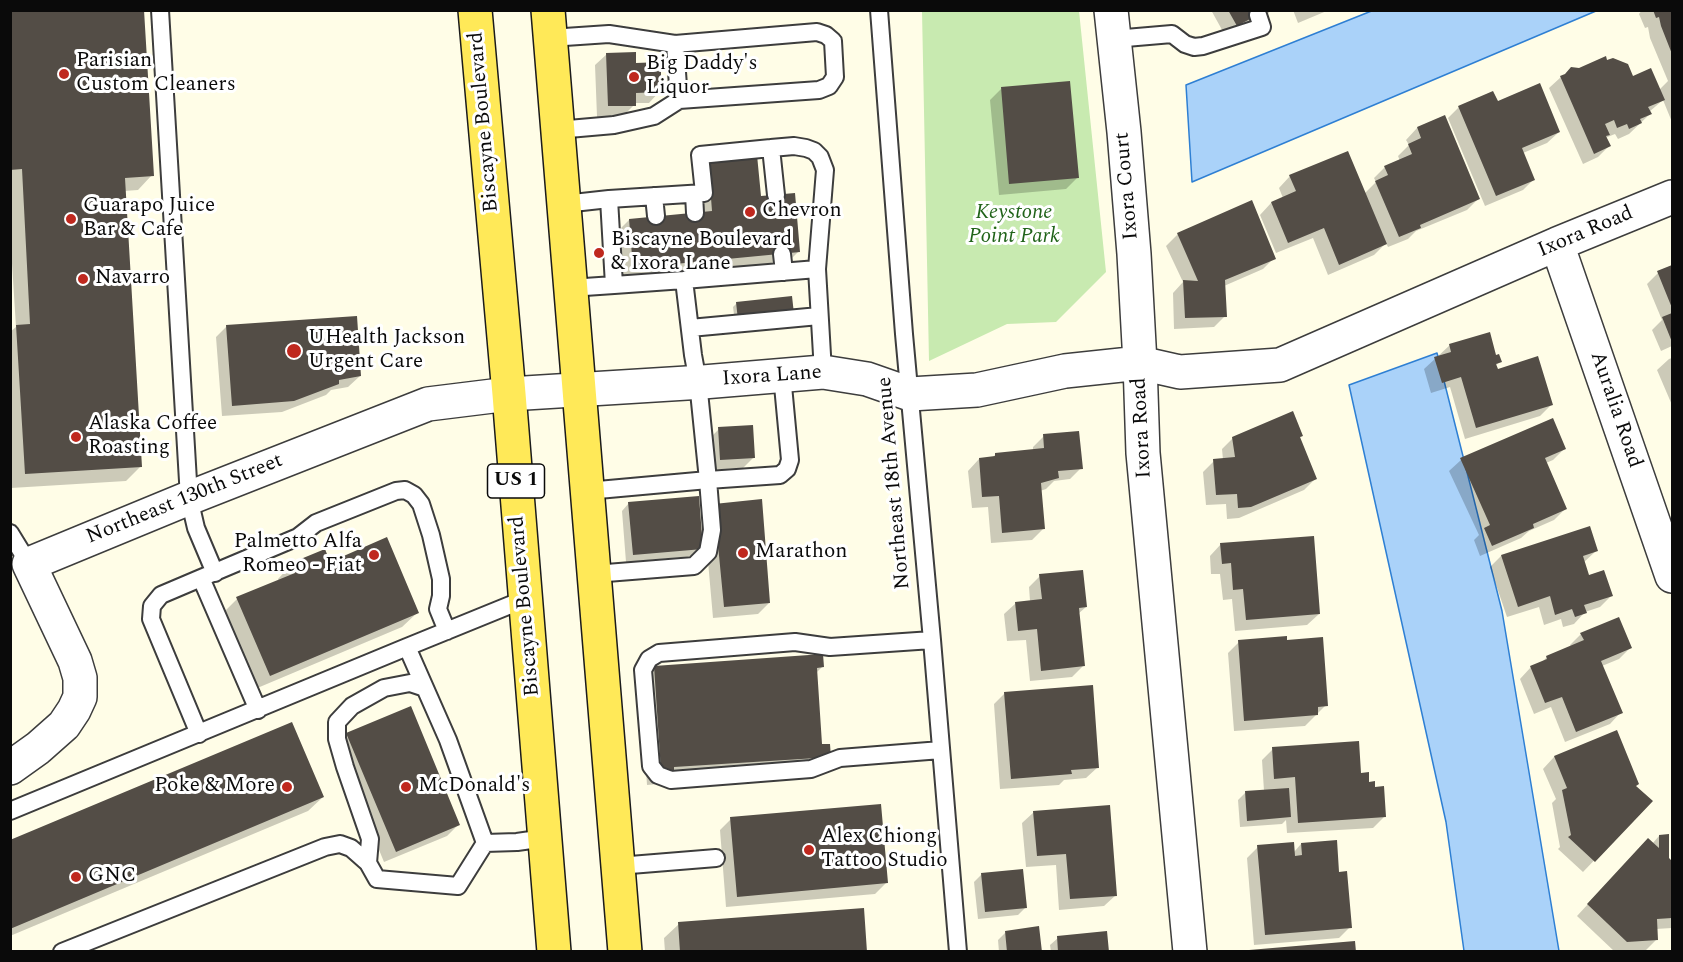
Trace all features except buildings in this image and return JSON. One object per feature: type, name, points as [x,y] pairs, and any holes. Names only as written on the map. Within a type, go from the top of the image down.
[{"type":"main road","name":"Biscayne Boulevard","points":[[475,10],[554,951]]},
{"type":"main road","points":[[549,24],[625,951]]},
{"type":"street","name":"Ixora Court","points":[[1113,25],[1125,144],[1140,363]]},
{"type":"street","name":"Ixora Road","points":[[1190,951],[1143,453],[1140,363],[1180,372],[1280,365],[1557,244],[1672,197]]},
{"type":"street","name":"Auralia Road","points":[[1557,244],[1672,576]]},
{"type":"street","name":"Ixora Lane","points":[[579,391],[823,372],[867,379],[910,394],[976,390],[1065,371],[1140,363]]},
{"type":"street","name":"Northeast 130th Street","points":[[29,564],[428,404],[508,394],[579,391]]},
{"type":"street","points":[[10,768],[64,726],[80,697],[80,678],[75,661],[29,564]]},
{"type":"lane","points":[[160,10],[189,498],[208,575],[258,710]]},
{"type":"lane","name":"Northeast 18th Avenue","points":[[879,10],[904,334],[958,951]]},
{"type":"lane","points":[[1113,25],[1172,34],[1185,44],[1194,47],[1262,27],[1258,15]]},
{"type":"lane","points":[[549,24],[675,44],[817,32],[833,41],[835,77],[829,86],[819,90],[679,100],[654,116],[614,125],[558,130]]},
{"type":"lane","points":[[675,44],[679,100]]},
{"type":"lane","points":[[564,204],[704,193],[700,155],[794,147],[814,151],[820,157],[825,170],[817,270],[823,372]]},
{"type":"lane","points":[[771,148],[776,195]]},
{"type":"lane","points":[[694,194],[695,213]]},
{"type":"lane","points":[[654,196],[656,216]]},
{"type":"lane","points":[[609,199],[614,285]]},
{"type":"lane","points":[[782,254],[784,272]]},
{"type":"lane","points":[[570,288],[614,285],[661,273],[817,270]]},
{"type":"lane","points":[[594,574],[694,566],[708,552],[712,530],[708,480],[690,328],[695,273]]},
{"type":"lane","points":[[690,328],[819,316]]},
{"type":"lane","points":[[587,491],[780,475],[787,469],[790,460],[782,375]]},
{"type":"lane","points":[[199,734],[151,619],[152,606],[161,595],[298,537],[316,523],[396,491],[405,490],[414,495],[421,504],[431,535],[441,579],[438,609],[447,631]]},
{"type":"lane","points":[[10,533],[29,564]]},
{"type":"lane","points":[[10,811],[525,599]]},
{"type":"lane","points":[[932,640],[830,647],[795,642],[659,653],[649,659],[643,670],[644,691],[651,766],[658,775],[671,780],[811,769],[840,758],[941,750]]},
{"type":"lane","points":[[407,647],[448,740],[485,843]]},
{"type":"lane","points":[[425,688],[410,683],[384,688],[352,706],[337,723],[337,739],[370,839],[369,862],[376,879],[458,886],[485,843]]},
{"type":"lane","points":[[485,843],[544,838]]},
{"type":"lane","points":[[62,951],[325,847],[340,844],[351,848],[369,862]]},
{"type":"lane","points":[[618,866],[716,858]]},
{"type":"green space","name":"Keystone Point Park","points":[[922,11],[1079,11],[1106,272],[1056,322],[1007,324],[929,361]]},
{"type":"water","points":[[1374,10],[1596,11],[1192,182],[1186,85]]},
{"type":"water","points":[[1437,353],[1502,611],[1559,951],[1464,951],[1446,822],[1349,385]]},
{"type":"place","name":"Parisian Custom Cleaners","points":[[64,74]]},
{"type":"place","name":"Big Daddy's Liquor","points":[[634,77]]},
{"type":"place","name":"Chevron","points":[[750,212]]},
{"type":"place","name":"Guarapo Juice Bar & Cafe","points":[[71,219]]},
{"type":"place","name":"Biscayne Boulevard & Ixora Lane","points":[[599,253]]},
{"type":"place","name":"Navarro","points":[[83,279]]},
{"type":"place","name":"UHealth Jackson Urgent Care","points":[[294,351]]},
{"type":"place","name":"Alaska Coffee Roasting","points":[[76,437]]},
{"type":"place","name":"Marathon","points":[[743,553]]},
{"type":"place","name":"Palmetto Alfa Romeo - Fiat","points":[[374,555]]},
{"type":"place","name":"Poke & More","points":[[287,787]]},
{"type":"place","name":"McDonald's","points":[[406,787]]},
{"type":"place","name":"Alex Chiong Tattoo Studio","points":[[809,850]]},
{"type":"place","name":"GNC","points":[[76,877]]}]
